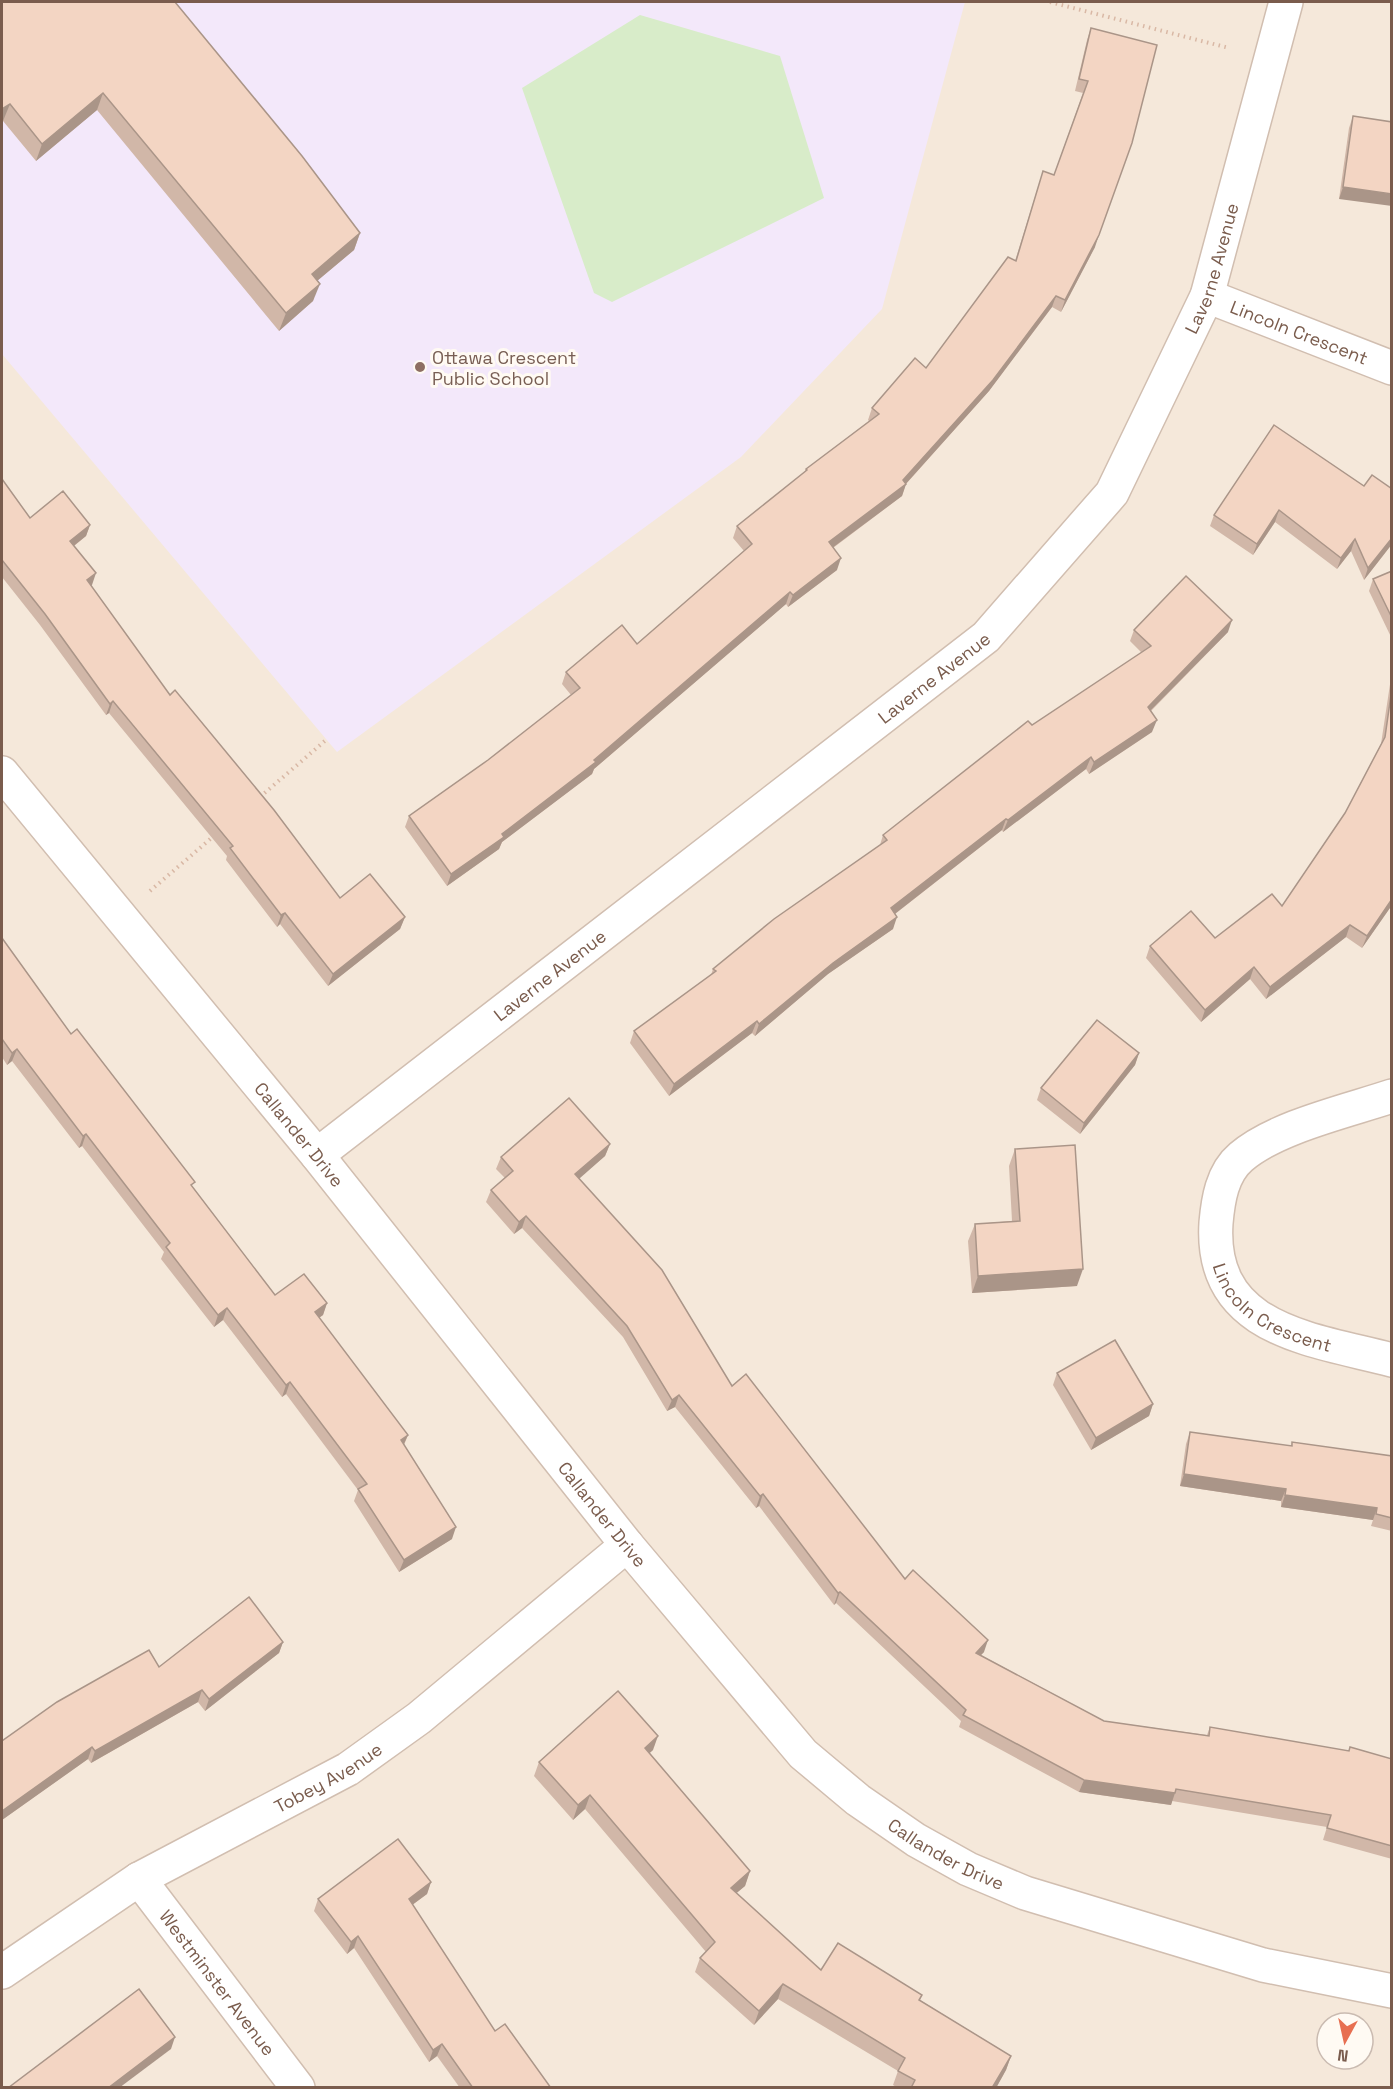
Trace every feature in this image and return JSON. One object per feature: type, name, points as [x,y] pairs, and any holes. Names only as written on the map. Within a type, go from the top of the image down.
[{"type":"street","name":"Laverne Avenue","points":[[317,1155],[986,637],[1112,493],[1207,296],[1286,2]]},
{"type":"street","name":"Lincoln Crescent","points":[[1207,296],[1392,368]]},
{"type":"street","name":"Callander Drive","points":[[2,773],[317,1155],[627,1545],[804,1754],[858,1800],[916,1840],[968,1869],[1025,1893],[1101,1918],[1167,1935],[1263,1965],[1392,1991]]},
{"type":"street","name":"Lincoln Crescent","points":[[1392,1096],[1272,1137],[1239,1158],[1225,1178],[1218,1205],[1215,1242],[1222,1278],[1245,1309],[1281,1330],[1392,1360]]},
{"type":"street","name":"Tobey Avenue","points":[[2,1972],[139,1879],[348,1769],[418,1718],[627,1545]]},
{"type":"street","name":"Westminster Avenue","points":[[139,1879],[298,2088]]},
{"type":"path","points":[[1050,2],[1229,48]]},
{"type":"path","points":[[254,802],[326,740]]},
{"type":"path","points":[[120,917],[218,833]]},
{"type":"shaded area","points":[[2,2],[1391,2],[1391,2087],[2,2088]]},
{"type":"shaded area","name":"Ottawa Crescent Public School","points":[[2,2],[965,2],[882,309],[741,457],[337,752],[2,354]]},
{"type":"green space","points":[[640,15],[780,56],[824,198],[612,302],[594,293],[522,88]]},
{"type":"building","points":[[2,2],[175,2],[302,156],[360,233],[312,274],[320,284],[286,313],[103,93],[42,144],[10,104],[2,109]]},
{"type":"building","points":[[1091,28],[1157,45],[1132,143],[1099,235],[1065,300],[1056,296],[993,380],[903,480],[906,484],[829,542],[841,558],[793,595],[790,592],[594,760],[596,762],[502,834],[504,837],[451,874],[409,816],[488,760],[580,688],[566,672],[622,625],[637,644],[752,544],[737,526],[806,469],[879,414],[872,408],[915,358],[926,368],[1008,257],[1016,261],[1043,171],[1054,175],[1088,81],[1079,79]]},
{"type":"building","points":[[1353,116],[1392,122],[1392,194],[1343,187]]},
{"type":"building","points":[[1274,425],[1364,486],[1372,475],[1392,489],[1392,538],[1368,568],[1355,539],[1341,558],[1279,510],[1257,544],[1214,515]]},
{"type":"building","points":[[2,479],[30,518],[63,491],[90,525],[70,541],[96,573],[87,580],[170,695],[175,690],[274,810],[340,898],[370,874],[405,917],[333,974],[285,913],[281,915],[230,848],[233,846],[113,701],[110,704],[45,614],[2,560]]},
{"type":"building","points":[[1392,571],[1392,618],[1373,579]]},
{"type":"building","points":[[1186,576],[1232,620],[1148,707],[1157,720],[1094,762],[1091,757],[1008,820],[1006,819],[891,908],[897,917],[833,963],[759,1024],[757,1021],[674,1084],[634,1031],[716,971],[713,969],[774,919],[887,840],[883,835],[1028,721],[1032,725],[1151,646],[1134,630]]},
{"type":"building","points":[[1392,688],[1392,899],[1367,936],[1350,925],[1270,987],[1254,967],[1205,1010],[1150,946],[1191,911],[1215,938],[1272,894],[1282,906],[1345,813],[1385,737]]},
{"type":"building","points":[[2,938],[71,1034],[77,1029],[195,1182],[191,1185],[275,1295],[304,1274],[327,1303],[315,1312],[408,1435],[401,1440],[456,1527],[404,1560],[358,1489],[367,1484],[290,1382],[286,1385],[227,1308],[218,1315],[166,1247],[170,1243],[86,1134],[83,1136],[17,1049],[12,1053],[2,1039]]},
{"type":"building","points":[[1097,1020],[1139,1053],[1084,1123],[1041,1088]]},
{"type":"building","points":[[569,1098],[610,1144],[575,1174],[662,1270],[732,1386],[746,1374],[905,1579],[913,1570],[988,1640],[976,1653],[1104,1721],[1209,1736],[1210,1727],[1349,1751],[1350,1747],[1392,1759],[1392,1846],[1327,1828],[1331,1815],[1176,1789],[1175,1793],[1084,1780],[963,1715],[966,1710],[840,1592],[838,1593],[763,1494],[760,1496],[679,1395],[672,1400],[627,1326],[526,1216],[519,1222],[491,1190],[513,1171],[501,1157]]},
{"type":"building","points":[[1075,1145],[1083,1269],[978,1276],[975,1224],[1020,1221],[1015,1149]]},
{"type":"building","points":[[1115,1340],[1153,1404],[1096,1438],[1057,1373]]},
{"type":"building","points":[[1190,1432],[1292,1446],[1292,1442],[1392,1456],[1392,1518],[1376,1514],[1377,1508],[1285,1495],[1286,1489],[1184,1474]]},
{"type":"building","points":[[249,1597],[283,1642],[209,1699],[202,1690],[95,1751],[92,1747],[2,1811],[2,1741],[57,1702],[149,1650],[159,1667]]},
{"type":"building","points":[[618,1691],[658,1736],[645,1748],[750,1871],[731,1888],[821,1970],[838,1943],[922,1995],[919,2000],[1011,2056],[992,2088],[911,2088],[915,2080],[898,2071],[905,2058],[783,1984],[759,2011],[700,1958],[715,1942],[590,1795],[578,1805],[539,1762]]},
{"type":"building","points":[[398,1839],[431,1882],[409,1899],[495,2031],[505,2024],[551,2088],[473,2088],[442,2044],[433,2050],[358,1936],[351,1942],[318,1899]]},
{"type":"building","points":[[139,1989],[175,2037],[108,2088],[8,2088]]},
{"type":"place","name":"Ottawa Crescent Public School","points":[[420,367]]}]
